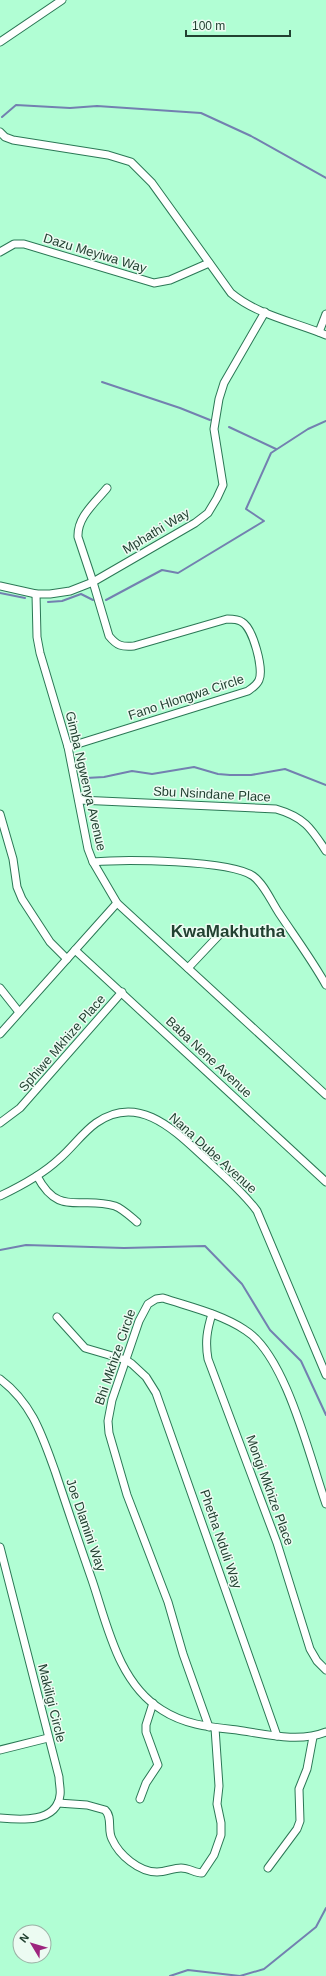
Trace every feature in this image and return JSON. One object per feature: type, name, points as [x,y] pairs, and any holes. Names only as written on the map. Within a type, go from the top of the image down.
[{"type":"street","points":[[0,42],[62,0]]},
{"type":"street","points":[[0,132],[5,137],[13,140],[108,155],[131,162],[152,183],[231,293],[243,302],[265,312],[323,333],[326,314]]},
{"type":"street","name":"Dazu Meyiwa Way","points":[[0,252],[14,244],[24,244],[154,283],[170,280],[209,263]]},
{"type":"street","name":"Mphathi Way","points":[[0,586],[36,594],[60,593],[94,582],[195,523],[208,513],[223,485],[214,430],[219,399],[224,383],[265,312]]},
{"type":"street","points":[[94,582],[81,548],[78,530],[85,514],[107,488]]},
{"type":"street","name":"Fano Hlongwa Circle","points":[[68,747],[248,691],[255,686],[261,675],[250,631],[243,622],[227,619],[134,646],[123,647],[115,644],[109,636],[94,582]]},
{"type":"street","name":"Gimba Ngwenya Avenue","points":[[36,594],[37,637],[40,653],[68,747],[79,800],[82,825],[93,862],[117,903],[326,1095]]},
{"type":"street","name":"Sbu Nsindane Place","points":[[79,800],[276,809],[301,818],[310,827],[326,851]]},
{"type":"street","points":[[0,814],[12,860],[17,887],[22,898],[50,942],[67,959]]},
{"type":"street","points":[[93,862],[129,860],[211,866],[231,868],[252,875],[265,891],[326,985]]},
{"type":"street","points":[[0,1034],[117,903]]},
{"type":"street","points":[[188,968],[221,933]]},
{"type":"street","name":"Baba Nene Avenue","points":[[75,950],[326,1182]]},
{"type":"street","points":[[0,988],[19,1012]]},
{"type":"street","name":"Sphiwe Mkhize Place","points":[[0,1122],[20,1108],[122,992]]},
{"type":"street","name":"Nana Dube Avenue","points":[[0,1196],[36,1176],[58,1160],[96,1123],[108,1116],[132,1112],[144,1114],[162,1122],[242,1192],[257,1211],[326,1375]]},
{"type":"street","points":[[36,1176],[48,1193],[60,1201],[114,1206],[137,1222]]},
{"type":"street","name":"Bhi Mkhize Circle","points":[[58,1803],[88,1806],[105,1810],[109,1817],[110,1834],[113,1842],[127,1857],[143,1870],[157,1872],[179,1868],[189,1869],[200,1873],[205,1870],[219,1844],[222,1829],[217,1804],[219,1786],[212,1727],[183,1654],[166,1595],[127,1495],[109,1433],[108,1422],[110,1406],[144,1309],[148,1304],[156,1299],[163,1298],[212,1314],[246,1330],[258,1341],[267,1353],[288,1395],[326,1504]]},
{"type":"street","name":"Mongi Mkhize Place","points":[[212,1314],[206,1336],[208,1358],[277,1543],[310,1650],[317,1661],[326,1670]]},
{"type":"street","points":[[57,1317],[85,1348],[126,1360]]},
{"type":"street","name":"Phetha Nduli Way","points":[[126,1360],[139,1370],[156,1393],[277,1736]]},
{"type":"street","name":"Joe Dlamini Way","points":[[0,1379],[21,1398],[34,1417],[50,1457],[118,1654],[136,1686],[153,1703]]},
{"type":"street","name":"Makiligi Circle","points":[[0,1547],[59,1777],[61,1794],[58,1803]]},
{"type":"street","points":[[140,1799],[146,1783],[158,1765],[146,1732],[153,1703],[176,1718],[192,1724],[277,1736],[313,1737],[326,1732]]},
{"type":"street","points":[[268,1868],[297,1829],[300,1821],[299,1788],[308,1765],[313,1737]]},
{"type":"street","points":[[0,1750],[48,1738]]},
{"type":"street","points":[[0,1818],[31,1819],[42,1816],[53,1810],[58,1803]]},
{"type":"waterway","points":[[2,117],[16,105],[70,108],[97,106],[201,113],[251,136],[326,178]]},
{"type":"waterway","points":[[102,382],[180,408],[210,420]]},
{"type":"waterway","points":[[106,600],[162,570],[178,573],[264,521],[246,509],[271,453],[308,429],[326,421]]},
{"type":"waterway","points":[[229,427],[276,449]]},
{"type":"waterway","points":[[0,593],[25,598]]},
{"type":"waterway","points":[[48,602],[62,601],[81,594],[93,600]]},
{"type":"waterway","points":[[86,778],[104,777],[132,771],[152,774],[194,767],[218,774],[230,775],[251,775],[285,769],[326,785]]},
{"type":"waterway","points":[[0,1250],[26,1245],[124,1248],[205,1246],[242,1284],[270,1330],[301,1361],[326,1415]]},
{"type":"waterway","points":[[170,1976],[188,1970],[240,1976],[264,1969],[316,1927],[326,1908]]},
{"type":"district","name":"KwaMakhutha","points":[[228,931]]}]
